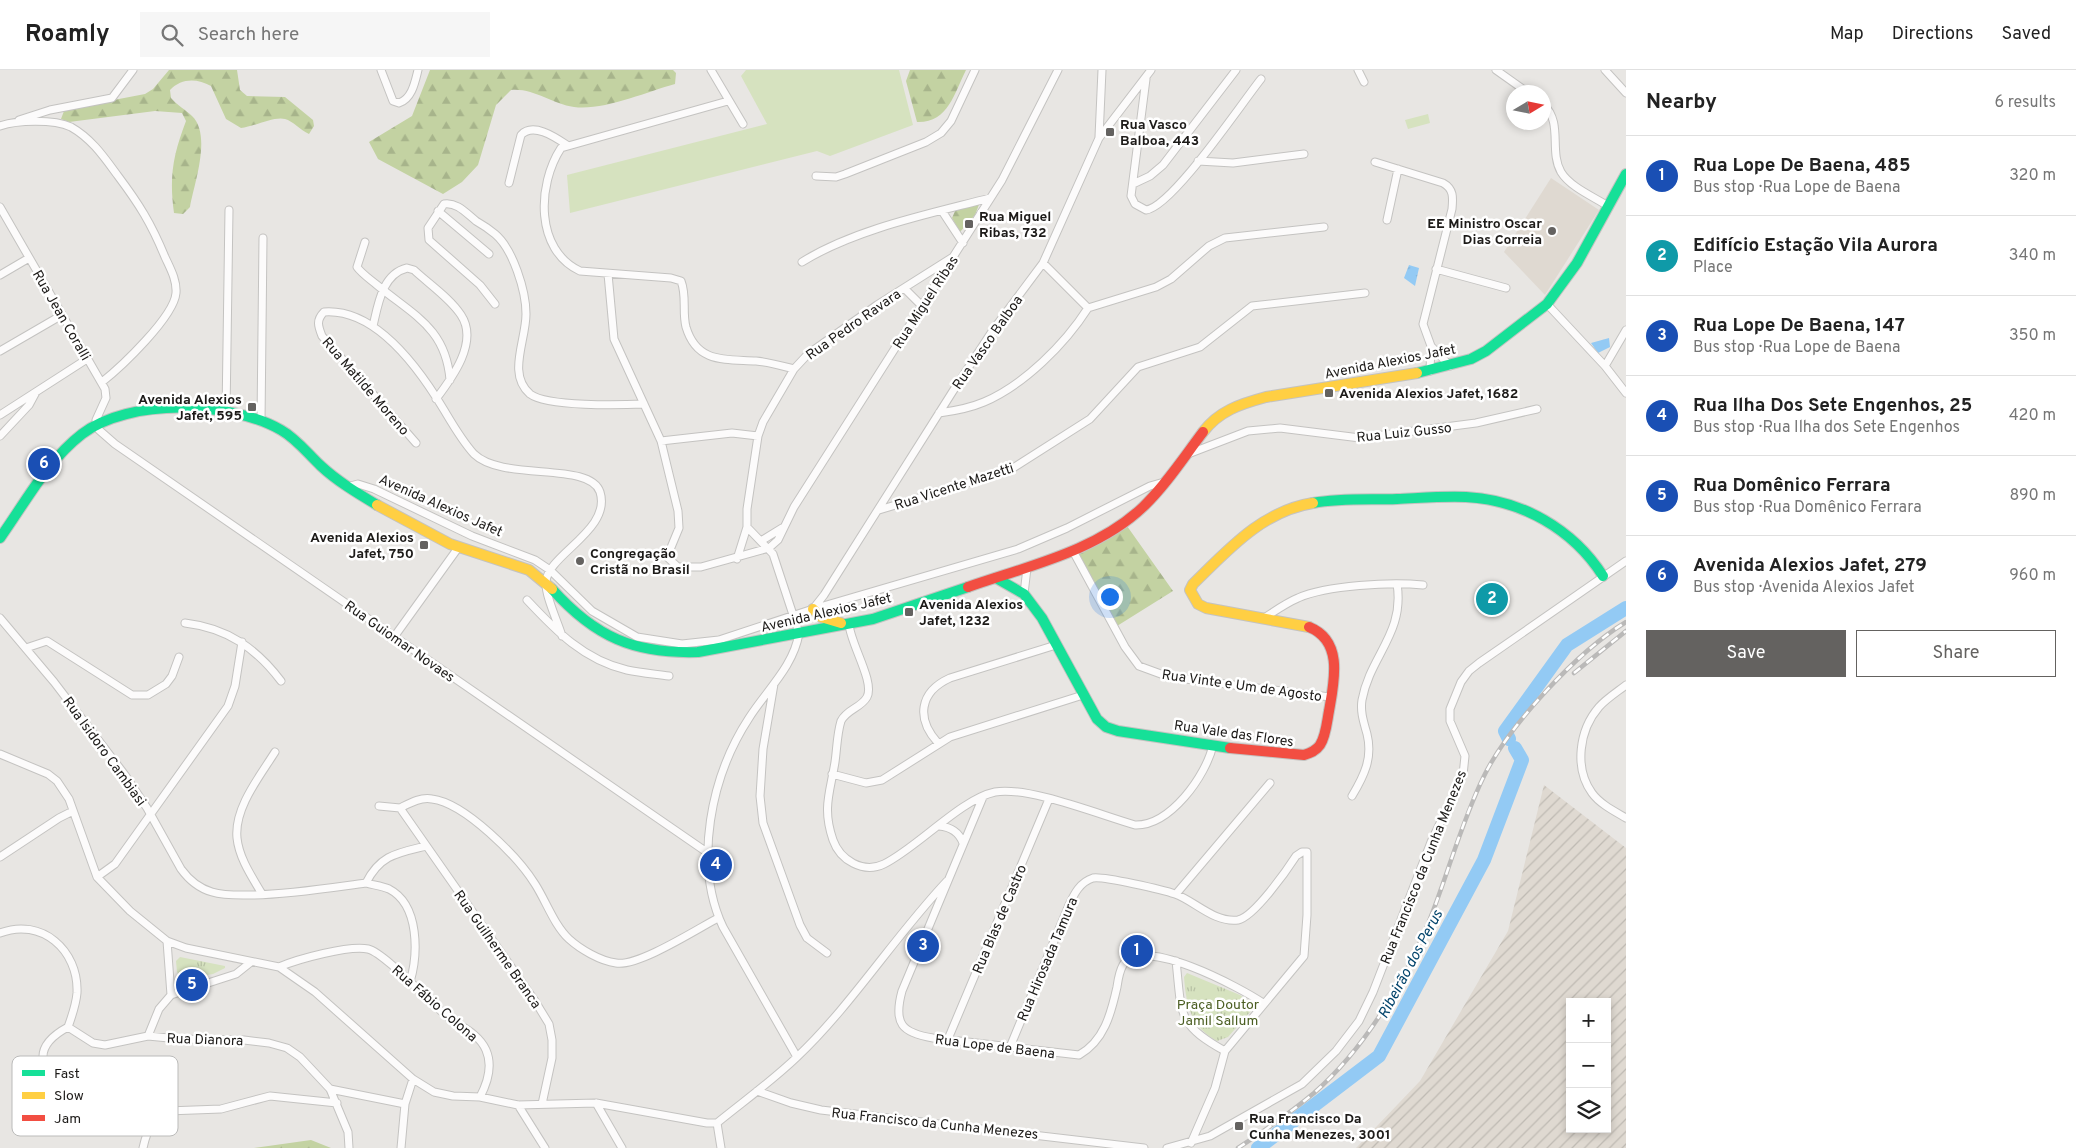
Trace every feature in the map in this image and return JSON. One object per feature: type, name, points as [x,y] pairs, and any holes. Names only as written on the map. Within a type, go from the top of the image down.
[{"type":"main road","name":"Avenida Alexios Jafet","points":[[0,538],[54,461],[83,433],[112,419],[180,406],[226,414],[279,428],[299,442],[346,487],[458,548],[525,568],[546,581],[567,606],[595,628],[625,645],[640,650],[673,654],[698,652],[849,624],[1027,568],[1073,551],[1124,522],[1152,498],[1213,419],[1243,402],[1450,366],[1486,352],[1547,304],[1576,263],[1626,174]]},
{"type":"main road","name":"Rua Vale das Flores","points":[[996,578],[1024,594],[1042,618],[1100,723],[1112,729],[1213,745],[1296,755],[1312,753],[1322,742],[1335,667],[1330,647],[1322,634],[1309,627],[1206,608],[1198,604],[1190,590],[1193,584],[1235,544],[1261,524],[1281,512],[1316,502],[1481,498],[1513,507],[1558,527],[1588,554],[1603,576]]},
{"type":"main road","points":[[813,609],[821,617],[849,624]]},
{"type":"street","points":[[0,126],[50,110],[112,98],[133,70]]},
{"type":"street","points":[[382,70],[393,101],[399,103],[407,99],[412,91],[418,70]]},
{"type":"street","points":[[711,70],[743,124]]},
{"type":"street","points":[[816,176],[846,174],[932,139],[951,121],[975,70]]},
{"type":"street","name":"Rua Miguel Ribas","points":[[769,548],[778,540],[783,528],[921,305],[955,256],[1002,180],[1058,70]]},
{"type":"street","points":[[1099,138],[1102,70]]},
{"type":"street","name":"Rua Vasco Balboa","points":[[813,609],[879,510],[993,330],[1043,263],[1099,138],[1151,70]]},
{"type":"street","points":[[1133,184],[1150,176],[1163,165],[1236,70]]},
{"type":"street","points":[[1358,70],[1364,82]]},
{"type":"street","points":[[1605,70],[1626,92]]},
{"type":"street","points":[[1500,71],[1518,85]]},
{"type":"street","points":[[1146,79],[1131,196],[1135,204],[1146,210],[1152,210],[1160,204],[1198,161],[1261,79]]},
{"type":"street","points":[[728,101],[561,148],[553,164],[544,194],[545,219],[549,234],[560,256],[572,267],[580,271],[671,278],[681,281],[685,294],[686,325],[693,341],[701,351],[714,358],[728,361],[761,361],[794,369]]},
{"type":"street","points":[[1551,116],[1553,119],[1557,162],[1561,172],[1567,180],[1608,206]]},
{"type":"street","points":[[19,121],[61,124],[81,134],[102,153],[141,206],[152,226],[173,275],[176,294],[163,318],[128,360],[102,382],[106,398],[97,415],[97,425]]},
{"type":"street","points":[[509,184],[521,135],[524,132],[534,130],[555,137],[567,145]]},
{"type":"street","points":[[1198,161],[1233,163],[1304,154]]},
{"type":"street","points":[[1375,162],[1444,183],[1449,186],[1453,193],[1452,209],[1422,324],[1431,346],[1450,366]]},
{"type":"street","points":[[1387,220],[1398,169]]},
{"type":"street","points":[[802,262],[832,245],[922,215],[990,198]]},
{"type":"street","points":[[495,304],[480,285],[429,240],[428,228],[444,204],[456,205],[496,235],[506,247],[524,294],[526,314],[518,367],[523,386],[532,396],[556,402],[644,404]]},
{"type":"street","name":"Rua Jean Coralli","points":[[0,207],[102,382]]},
{"type":"street","points":[[226,414],[229,210]]},
{"type":"street","points":[[438,211],[489,254]]},
{"type":"street","points":[[942,211],[963,243]]},
{"type":"street","points":[[939,413],[982,403],[1014,384],[1048,358],[1076,326],[1088,308],[1156,287],[1171,279],[1209,246],[1226,238],[1324,227]]},
{"type":"street","points":[[261,422],[263,238]]},
{"type":"street","points":[[365,242],[357,267],[382,289],[415,313],[441,344],[448,360],[450,381]]},
{"type":"street","name":"Rua Pedro Ravara","points":[[747,527],[747,509],[758,436],[763,422],[794,369],[808,354],[904,288],[955,256]]},
{"type":"street","points":[[0,275],[30,258]]},
{"type":"street","points":[[1043,263],[1088,308]]},
{"type":"street","points":[[373,326],[382,289],[401,269],[414,270],[462,316],[467,339],[464,350],[450,381],[436,399]]},
{"type":"street","points":[[1436,269],[1506,288]]},
{"type":"street","points":[[608,274],[614,339],[662,441],[680,520],[667,557],[674,564],[685,569],[737,559],[769,548]]},
{"type":"street","name":"Rua Pedro Ravara","points":[[904,288],[921,305]]},
{"type":"street","name":"Rua Vicente Mazetti","points":[[879,510],[1010,470],[1090,419],[1138,367],[1200,347],[1252,306],[1365,293]]},
{"type":"street","points":[[1547,304],[1606,366],[1626,393]]},
{"type":"street","name":"Rua Matilde Moreno","points":[[416,443],[322,336],[318,327],[319,318],[324,312],[338,311],[356,316],[391,340],[444,410],[467,445],[482,460],[510,470],[586,477],[597,486],[601,504],[596,519],[550,570]]},
{"type":"street","points":[[0,351],[62,316]]},
{"type":"street","points":[[1606,366],[1626,330]]},
{"type":"street","points":[[1430,370],[1431,346]]},
{"type":"street","points":[[0,415],[87,358]]},
{"type":"street","points":[[0,436],[29,405],[36,392]]},
{"type":"street","name":"Rua Luiz Gusso","points":[[1185,455],[1248,431],[1280,428],[1352,438],[1365,438],[1476,423],[1537,408]]},
{"type":"street","name":"Rua Guiomar Novaes","points":[[97,425],[115,444],[708,853]]},
{"type":"street","points":[[662,441],[732,433],[758,436]]},
{"type":"street","name":"Avenida Alexios Jafet","points":[[346,487],[358,484],[374,489],[472,536],[535,560],[550,570],[592,612],[646,640],[682,644],[707,642],[813,609],[1018,550],[1067,528],[1150,486],[1164,482]]},
{"type":"street","points":[[737,559],[747,527],[769,548],[777,564],[799,633],[797,646],[748,720],[724,772],[716,796],[708,853],[711,890],[718,918],[797,1057]]},
{"type":"street","name":"Rua Miguel Ribas","points":[[761,540],[783,528]]},
{"type":"street","points":[[394,638],[458,548]]},
{"type":"street","name":"Rua Vinte e Um de Agosto","points":[[1073,551],[1128,652],[1135,662],[1144,669],[1169,677],[1330,697]]},
{"type":"street","name":"Rua Francisco da Cunha Menezes","points":[[1167,1148],[1191,1143],[1224,1129],[1302,1084],[1323,1066],[1349,1035],[1366,1008],[1431,842],[1463,775],[1465,756],[1450,721],[1450,710],[1461,682],[1469,671],[1479,663],[1626,561]]},
{"type":"street","points":[[1024,594],[1027,568]]},
{"type":"street","points":[[550,570],[546,581],[562,636]]},
{"type":"street","points":[[1352,796],[1370,757],[1362,719],[1362,700],[1399,609],[1396,584]]},
{"type":"street","points":[[1264,618],[1300,597],[1346,588],[1396,584],[1424,585]]},
{"type":"street","points":[[527,600],[562,636],[591,657],[615,667],[669,676]]},
{"type":"street","name":"Rua Isidoro Cambiasi","points":[[0,618],[100,740],[150,814],[181,869],[190,881],[212,892],[262,894],[301,892],[366,883]]},
{"type":"street","points":[[185,623],[225,632],[242,642],[267,663],[281,681]]},
{"type":"street","points":[[849,624],[868,682],[869,693],[841,721],[827,796],[826,813],[837,848],[849,862],[868,868],[884,864],[938,826],[994,792],[1008,791],[1049,799],[1135,825],[1150,824],[1166,813],[1196,783],[1206,769],[1213,745]]},
{"type":"street","points":[[26,648],[48,641],[124,691],[139,696],[156,691],[166,684],[172,676],[179,658]]},
{"type":"street","points":[[97,877],[114,864],[228,706],[235,686],[242,642]]},
{"type":"street","points":[[938,743],[926,728],[923,717],[926,700],[938,684],[950,678],[1056,646]]},
{"type":"street","points":[[774,683],[760,771],[763,823],[800,925],[807,938],[827,953]]},
{"type":"street","points":[[1626,686],[1600,705],[1592,716],[1583,739],[1581,765],[1592,792],[1603,803],[1626,818]]},
{"type":"street","points":[[832,774],[866,783],[882,780],[938,743],[956,735],[1083,695]]},
{"type":"street","points":[[262,894],[239,848],[238,825],[246,801],[275,752]]},
{"type":"street","points":[[0,754],[48,774],[64,788],[97,877],[130,911],[167,941],[186,948],[279,967],[315,992],[413,1079],[434,1092],[453,1096],[480,1097],[518,1105],[596,1103],[707,1123],[717,1122],[797,1057],[950,878]]},
{"type":"street","points":[[1176,894],[1270,783]]},
{"type":"street","name":"Rua Lope de Baena","points":[[983,797],[902,991],[899,1010],[902,1026],[909,1033],[1079,1055],[1090,1047],[1102,1033],[1112,1008],[1119,977],[1126,962],[1131,957],[1143,955],[1162,956],[1176,961],[1247,993],[1263,1003]]},
{"type":"street","points":[[379,806],[400,808],[414,800],[432,799],[455,808],[478,824],[515,857],[534,882],[568,938],[601,958],[617,964],[645,957],[718,918]]},
{"type":"street","name":"Rua Blas de Castro","points":[[948,1039],[1049,799]]},
{"type":"street","name":"Rua Guilherme Branca","points":[[400,808],[529,992],[549,1024],[552,1058],[542,1104]]},
{"type":"street","points":[[0,857],[58,818],[73,811]]},
{"type":"street","points":[[938,826],[957,832],[963,843]]},
{"type":"street","points":[[410,982],[414,969],[415,946],[412,923],[406,906],[389,890],[366,883],[373,869],[380,862],[426,846]]},
{"type":"street","name":"Rua Hirosada Tamura","points":[[1010,1047],[1069,905],[1081,886],[1094,878],[1102,878],[1176,894],[1208,912],[1227,919],[1243,918],[1251,912],[1296,856],[1304,851],[1307,855],[1307,942],[1302,960],[1263,1003]]},
{"type":"street","points":[[0,932],[16,928],[36,930],[56,941],[66,953],[73,968],[77,992],[68,1027],[56,1034],[42,1051],[42,1056]]},
{"type":"street","points":[[167,941],[170,995]]},
{"type":"street","name":"Rua Fábio Colona","points":[[279,967],[293,961],[362,948],[371,950],[382,957],[437,1008],[472,1033],[486,1048],[490,1071],[480,1097]]},
{"type":"street","points":[[1176,961],[1186,1022],[1199,1036],[1225,1051]]},
{"type":"street","points":[[148,1036],[159,1009],[170,995],[236,974],[251,962]]},
{"type":"street","points":[[1191,1143],[1215,1088],[1225,1051],[1263,1003]]},
{"type":"street","name":"Rua Dianora","points":[[68,1027],[93,1043],[105,1045],[148,1036],[270,1043],[287,1048],[300,1057],[330,1088],[348,1132],[350,1148]]},
{"type":"street","points":[[401,1148],[406,1104],[413,1079]]},
{"type":"street","points":[[330,1088],[406,1104]]},
{"type":"street","name":"Rua Francisco da Cunha Menezes","points":[[757,1091],[791,1103],[821,1110],[1144,1148]]},
{"type":"street","points":[[178,1112],[221,1108],[270,1096],[337,1103]]},
{"type":"street","points":[[596,1103],[622,1148]]},
{"type":"street","points":[[518,1105],[545,1148]]},
{"type":"street","points":[[717,1122],[721,1148]]},
{"type":"street","points":[[143,1148],[147,1136]]},
{"type":"shaded area","name":"EE Ministro Oscar Dias Correia","points":[[1551,178],[1599,210],[1545,295],[1504,252]]},
{"type":"shaded area","points":[[1544,785],[1626,848],[1626,1148],[1356,1148],[1420,1081],[1508,931]]},
{"type":"green space","points":[[169,70],[237,70],[240,90],[247,96],[285,97],[313,120],[314,126],[309,134],[291,122],[280,118],[241,128],[226,119],[211,86],[206,83],[189,80],[174,86],[170,90],[171,98],[192,116],[198,124],[201,135],[201,147],[198,173],[190,207],[183,214],[174,213],[172,177],[175,156],[186,121],[182,113],[155,111],[69,122],[61,119],[64,111],[72,108],[145,94],[153,89]]},
{"type":"green space","points":[[430,70],[673,70],[676,73],[675,84],[611,104],[598,106],[574,107],[527,91],[511,90],[496,105],[478,165],[462,182],[443,194],[378,159],[369,142],[412,116]]},
{"type":"green space","points":[[746,70],[899,70],[913,125],[830,156],[817,151],[570,213],[567,175],[767,124],[741,76]]},
{"type":"green space","points":[[910,70],[966,70],[949,105],[943,112],[936,118],[917,122],[906,81]]},
{"type":"green space","points":[[1428,114],[1430,123],[1408,129],[1405,120]]},
{"type":"green space","points":[[980,202],[975,215],[960,232],[952,218],[956,209]]},
{"type":"green space","points":[[1127,526],[1173,591],[1117,626],[1078,552]]},
{"type":"green space","points":[[180,957],[225,966],[225,968],[213,974],[183,979],[177,972],[176,961]]},
{"type":"green space","name":"Praça Doutor Jamil Sallum","points":[[1187,973],[1240,995],[1249,1002],[1251,1011],[1228,1037],[1217,1041],[1201,1029],[1196,1022],[1186,997],[1184,977]]},
{"type":"green space","points":[[311,1140],[331,1148],[254,1148]]},
{"type":"water","points":[[1409,265],[1419,268],[1415,286],[1404,278]]},
{"type":"water","points":[[1609,338],[1610,347],[1598,353],[1591,343]]},
{"type":"waterway","name":"Ribeirão dos Perus","points":[[1509,739],[1505,731],[1567,645],[1626,608]]},
{"type":"waterway","name":"Ribeirão dos Perus","points":[[1258,1148],[1379,1056],[1484,860],[1522,760],[1515,748]]},
{"type":"railway","points":[[1238,1148],[1277,1122],[1314,1093],[1357,1047],[1392,995],[1423,937],[1474,798],[1495,756],[1510,734],[1546,691],[1587,651],[1626,622]]},
{"type":"railway","points":[[1574,673],[1626,631]]},
{"type":"traffic: fast","points":[[1417,373],[1471,359],[1486,351],[1547,304],[1577,263],[1626,174]]},
{"type":"traffic: fast","points":[[0,538],[37,483],[69,445],[82,434],[102,422],[126,414],[152,409],[208,409],[235,413],[260,420],[287,434],[334,477],[377,505]]},
{"type":"traffic: fast","points":[[1313,503],[1344,500],[1466,497],[1487,499],[1507,504],[1526,511],[1561,531],[1577,544],[1603,576]]},
{"type":"traffic: fast","points":[[996,578],[1024,594],[1042,618],[1097,719],[1106,727],[1118,731],[1230,748]]},
{"type":"traffic: fast","points":[[552,589],[584,619],[600,631],[617,639],[635,646],[654,650],[698,652],[873,619],[968,587]]},
{"type":"traffic: slow","points":[[1203,432],[1223,414],[1247,402],[1266,397],[1417,373]]},
{"type":"traffic: slow","points":[[1309,627],[1206,608],[1198,604],[1190,590],[1193,584],[1219,558],[1262,523],[1295,507],[1313,503]]},
{"type":"traffic: slow","points":[[377,505],[450,544],[529,570],[552,589]]},
{"type":"traffic: slow","points":[[813,609],[821,617],[841,623]]},
{"type":"traffic: jam","points":[[968,587],[1061,556],[1105,535],[1125,522],[1159,490],[1203,432]]},
{"type":"traffic: jam","points":[[1230,748],[1304,755],[1311,753],[1320,745],[1325,733],[1331,700],[1334,663],[1328,642],[1320,633],[1309,627]]},
{"type":"place","name":"Rua Vasco Balboa, 443","points":[[1110,132]]},
{"type":"place","name":"Rua Miguel Ribas, 732","points":[[969,224]]},
{"type":"place","name":"EE Ministro Oscar Dias Correia","points":[[1552,231]]},
{"type":"place","name":"Avenida Alexios Jafet, 1682","points":[[1329,393]]},
{"type":"place","name":"Avenida Alexios Jafet, 595","points":[[252,407]]},
{"type":"place","name":"Avenida Alexios Jafet, 279","points":[[44,464]]},
{"type":"place","name":"Avenida Alexios Jafet, 750","points":[[424,545]]},
{"type":"place","name":"Congregação Cristã no Brasil","points":[[580,561]]},
{"type":"place","name":"Edifício Estação Vila Aurora","points":[[1492,599]]},
{"type":"place","name":"Avenida Alexios Jafet, 1232","points":[[909,612]]},
{"type":"place","name":"Rua Ilha Dos Sete Engenhos, 25","points":[[716,865]]},
{"type":"place","name":"Rua Lope De Baena, 147","points":[[923,946]]},
{"type":"place","name":"Rua Lope De Baena, 485","points":[[1137,951]]},
{"type":"place","name":"Rua Domênico Ferrara","points":[[192,985]]},
{"type":"place","name":"Rua Francisco Da Cunha Menezes, 3001","points":[[1239,1126]]}]
